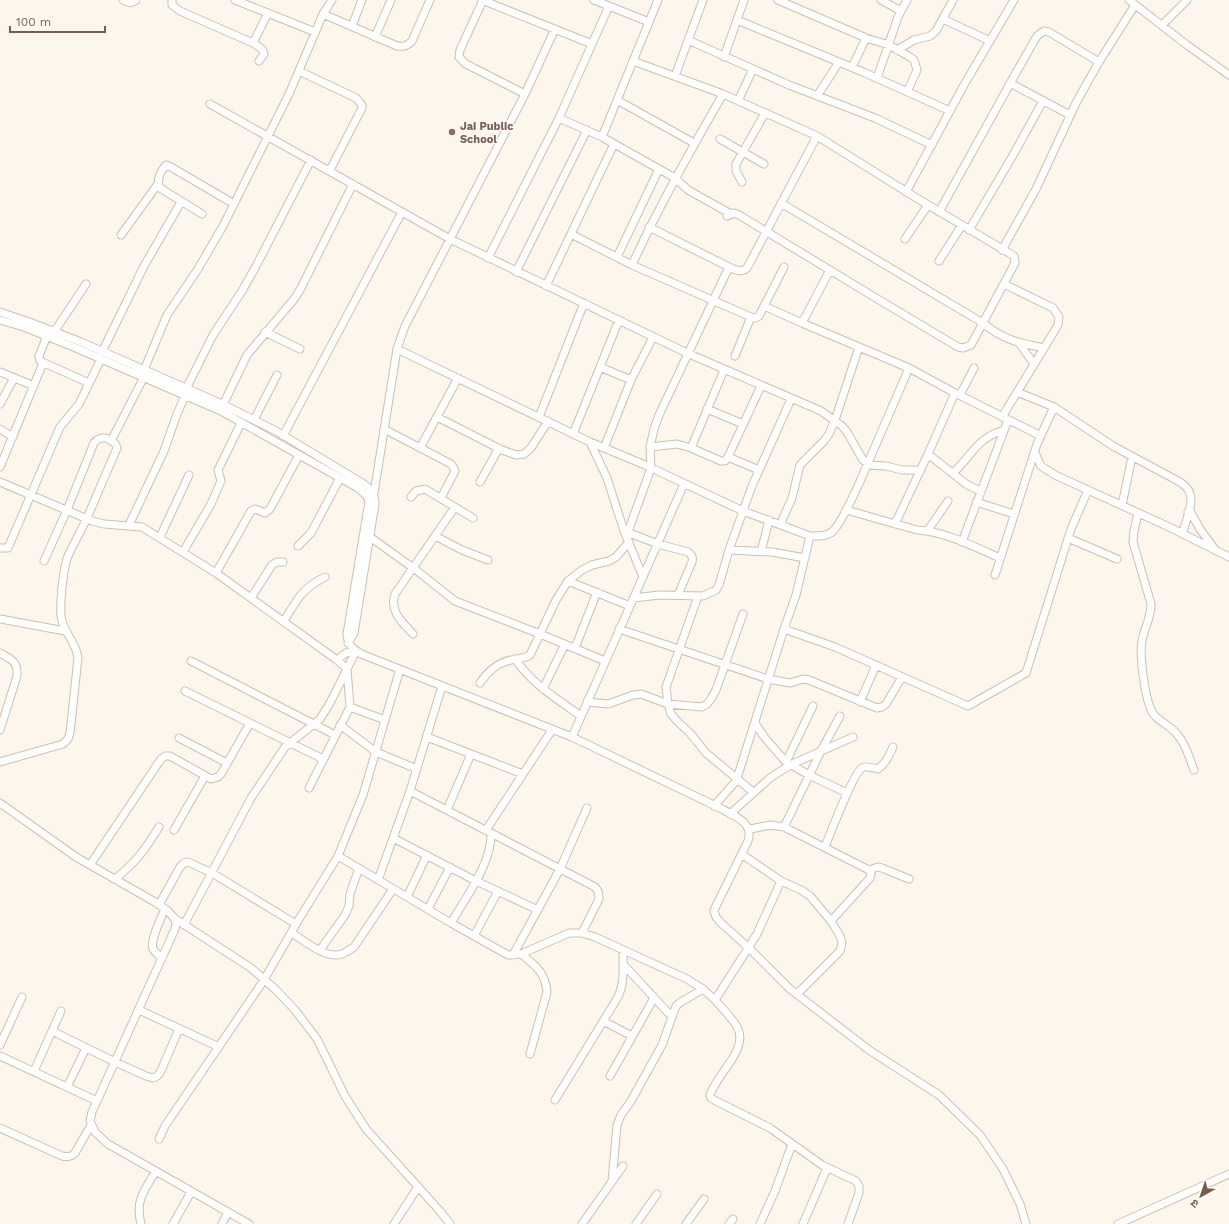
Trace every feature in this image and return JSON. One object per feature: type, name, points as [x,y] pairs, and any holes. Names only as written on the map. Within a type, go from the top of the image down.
[{"type":"street","points":[[123,0],[128,3],[136,0]]},
{"type":"street","points":[[172,0],[172,4],[180,11],[253,43],[263,50],[264,54],[259,61]]},
{"type":"street","points":[[235,0],[316,32]]},
{"type":"street","points":[[111,441],[144,374],[167,315],[211,247],[234,204],[289,94],[323,14],[332,0]]},
{"type":"street","points":[[352,26],[362,0]]},
{"type":"street","points":[[375,37],[391,0]]},
{"type":"street","points":[[323,14],[375,37],[403,47],[408,46],[412,41],[430,0]]},
{"type":"street","points":[[525,94],[466,64],[459,57],[460,50],[482,0],[592,44]]},
{"type":"street","points":[[594,0],[649,22]]},
{"type":"street","points":[[602,137],[658,0]]},
{"type":"street","points":[[675,76],[703,0]]},
{"type":"street","points":[[724,57],[744,0]]},
{"type":"street","points":[[778,0],[866,38],[889,45],[910,56],[916,65],[917,70],[907,92]]},
{"type":"street","points":[[881,0],[901,11]]},
{"type":"street","points":[[877,78],[901,11],[907,0]]},
{"type":"street","points":[[897,50],[914,40],[930,36],[936,31],[953,0]]},
{"type":"street","points":[[906,192],[1014,0]]},
{"type":"street","points":[[1129,0],[1229,74]]},
{"type":"street","points":[[1172,14],[1178,0]]},
{"type":"street","points":[[1162,25],[1187,0]]},
{"type":"street","points":[[1002,250],[1036,189],[1070,115],[1099,62],[1135,5]]},
{"type":"street","points":[[488,258],[559,118],[609,6]]},
{"type":"street","points":[[253,43],[268,12]]},
{"type":"street","points":[[943,19],[990,41]]},
{"type":"street","points":[[737,20],[852,67],[950,112]]},
{"type":"street","points":[[348,643],[354,633],[370,537],[375,504],[374,493],[397,349],[405,326],[525,94],[555,29]]},
{"type":"street","points":[[939,212],[1010,83],[1038,36],[1044,31],[1049,32],[1099,62]]},
{"type":"street","points":[[852,67],[866,38]]},
{"type":"street","points":[[688,40],[724,57],[817,96],[875,118],[932,145]]},
{"type":"street","points":[[559,118],[602,137],[675,178],[688,190],[729,215],[740,215],[958,347],[963,348],[971,345],[1015,263],[1014,256],[906,192],[817,136],[723,94],[633,61]]},
{"type":"street","points":[[817,96],[840,62]]},
{"type":"street","points":[[738,101],[753,69]]},
{"type":"street","points":[[299,71],[356,98],[362,105],[362,108],[330,170]]},
{"type":"street","points":[[1010,83],[1070,115]]},
{"type":"street","points":[[632,265],[649,227],[675,178],[723,94]]},
{"type":"street","points":[[617,100],[694,143]]},
{"type":"street","points":[[969,230],[1043,101]]},
{"type":"street","points":[[210,104],[330,170],[450,239],[687,353],[792,399],[835,420],[847,432],[863,460],[868,464],[902,470],[921,470]]},
{"type":"street","points":[[742,182],[737,174],[736,168],[743,152],[765,113]]},
{"type":"street","points":[[516,272],[587,130]]},
{"type":"street","points":[[649,227],[729,267],[739,271],[744,270],[747,268],[817,136]]},
{"type":"street","points":[[720,138],[764,164]]},
{"type":"street","points":[[546,286],[614,144]]},
{"type":"street","points":[[129,525],[164,451],[185,392],[213,335],[242,291],[255,268],[311,160]]},
{"type":"street","points":[[121,235],[158,184],[162,171],[165,166],[168,165],[234,204]]},
{"type":"street","points":[[617,257],[659,169]]},
{"type":"street","points":[[158,184],[160,188],[202,214]]},
{"type":"street","points":[[223,405],[247,354],[295,298],[301,288],[353,184]]},
{"type":"street","points":[[0,548],[8,548],[60,427],[79,404],[144,266],[181,202]]},
{"type":"street","points":[[781,202],[983,323],[1001,336],[1019,343],[1044,348]]},
{"type":"street","points":[[905,240],[928,205]]},
{"type":"street","points":[[283,436],[402,212]]},
{"type":"street","points":[[939,261],[962,225]]},
{"type":"street","points":[[571,234],[632,265],[713,301],[756,318],[759,316],[784,267]]},
{"type":"street","points":[[626,531],[651,468],[650,447],[659,415],[729,267]]},
{"type":"street","points":[[802,323],[830,270]]},
{"type":"street","points":[[54,332],[86,284]]},
{"type":"street","points":[[962,542],[1004,430],[1005,418],[1017,392],[1058,325],[1059,317],[1053,308],[1004,284]]},
{"type":"street","points":[[539,417],[584,303]]},
{"type":"street","points":[[764,306],[909,368],[1041,436]]},
{"type":"street","points":[[0,312],[54,332],[185,392],[361,490],[369,501],[347,630],[348,643],[356,651],[572,737],[740,820],[750,830],[750,835],[742,855],[716,906],[714,911],[716,917],[797,994],[870,1050],[939,1095],[975,1130],[1003,1169],[1020,1204],[1026,1224]]},
{"type":"street","points":[[734,356],[751,317]]},
{"type":"street","points":[[0,320],[102,355]]},
{"type":"street","points":[[573,434],[620,320]]},
{"type":"street","points":[[265,332],[300,349]]},
{"type":"street","points":[[47,336],[39,356],[40,361],[90,383]]},
{"type":"street","points":[[604,448],[631,380],[653,337]]},
{"type":"street","points":[[1019,343],[1034,364]]},
{"type":"street","points":[[780,525],[792,498],[800,465],[824,441],[835,420],[860,347]]},
{"type":"street","points":[[397,349],[590,442],[651,468],[742,511],[810,536],[826,535],[834,530],[846,510],[868,464],[909,368]]},
{"type":"street","points":[[0,467],[43,363]]},
{"type":"street","points":[[600,367],[631,380]]},
{"type":"street","points":[[895,524],[957,394],[974,368]]},
{"type":"street","points":[[691,448],[724,370]]},
{"type":"street","points":[[0,372],[34,386]]},
{"type":"street","points":[[254,420],[276,375]]},
{"type":"street","points":[[0,404],[14,378]]},
{"type":"street","points":[[420,448],[458,378]]},
{"type":"street","points":[[650,447],[676,444],[691,448],[721,461],[725,461],[728,458],[761,386]]},
{"type":"street","points":[[185,392],[223,405],[254,420],[360,481],[374,493]]},
{"type":"street","points":[[1017,392],[1054,407],[1113,446],[1180,482],[1187,488],[1192,500],[1182,534]]},
{"type":"street","points":[[634,598],[659,595],[703,596],[716,590],[719,585],[742,511],[792,399]]},
{"type":"street","points":[[995,575],[1034,453],[1054,407]]},
{"type":"street","points":[[707,409],[743,424]]},
{"type":"street","points":[[437,418],[499,448],[516,454],[524,454],[531,448],[548,421]]},
{"type":"street","points":[[183,552],[215,496],[221,481],[218,470],[241,423]]},
{"type":"street","points":[[0,429],[12,437]]},
{"type":"street","points":[[384,429],[451,464],[454,472],[441,498]]},
{"type":"street","points":[[953,473],[985,438],[992,433],[1004,430]]},
{"type":"street","points":[[0,762],[63,744],[68,739],[71,725],[78,658],[73,642],[65,631],[61,615],[65,567],[68,556],[87,518],[117,448],[115,443],[103,437],[99,438],[94,443],[67,510],[44,561]]},
{"type":"street","points":[[590,442],[607,478],[643,577]]},
{"type":"street","points":[[480,482],[499,448]]},
{"type":"street","points":[[1034,453],[1038,462],[1046,469],[1229,557]]},
{"type":"street","points":[[928,454],[966,484],[980,491]]},
{"type":"street","points":[[216,573],[252,510],[255,509],[265,513],[270,509],[299,455]]},
{"type":"street","points":[[1122,505],[1132,457]]},
{"type":"street","points":[[728,458],[759,470]]},
{"type":"street","points":[[160,537],[189,475]]},
{"type":"street","points":[[298,546],[311,533],[340,478]]},
{"type":"street","points":[[0,482],[104,524],[142,527],[216,573],[284,621],[347,669],[350,707],[309,788]]},
{"type":"street","points":[[572,737],[684,484]]},
{"type":"street","points":[[411,497],[416,491],[424,489],[473,518]]},
{"type":"street","points":[[784,629],[835,647],[968,706],[1026,673],[1068,538],[1088,490]]},
{"type":"street","points":[[928,530],[948,501]]},
{"type":"street","points":[[976,502],[1014,514]]},
{"type":"street","points":[[414,634],[396,614],[392,601],[395,594],[455,506]]},
{"type":"street","points":[[846,510],[917,530],[928,530],[1000,558]]},
{"type":"street","points":[[1188,512],[1190,511],[1200,529],[1216,551]]},
{"type":"street","points":[[1138,513],[1134,531],[1134,547],[1151,604],[1151,613],[1142,636],[1141,648],[1145,687],[1153,713],[1180,738],[1194,770]]},
{"type":"street","points":[[761,552],[769,520]]},
{"type":"street","points":[[626,531],[658,544],[688,552],[693,558],[678,595]]},
{"type":"street","points":[[435,536],[462,550],[488,560]]},
{"type":"street","points":[[714,806],[731,788],[737,779],[796,595],[810,536]]},
{"type":"street","points":[[370,537],[455,601],[605,661]]},
{"type":"street","points":[[1068,538],[1117,559]]},
{"type":"street","points":[[480,683],[489,672],[500,663],[525,658],[530,655],[556,600],[568,581],[582,570],[609,561],[616,557],[629,542]]},
{"type":"street","points":[[729,550],[772,552],[805,558]]},
{"type":"street","points":[[251,598],[272,565],[277,562],[283,562]]},
{"type":"street","points":[[284,621],[305,589],[311,584],[325,577]]},
{"type":"street","points":[[568,581],[630,606]]},
{"type":"street","points":[[575,648],[597,592]]},
{"type":"street","points":[[698,596],[666,687],[668,704],[671,714],[676,721],[690,733],[706,753],[753,792]]},
{"type":"street","points":[[587,702],[608,704],[633,695],[641,694],[668,704],[702,707],[707,704],[716,690],[743,614]]},
{"type":"street","points":[[0,619],[65,631]]},
{"type":"street","points":[[619,629],[768,679],[790,683],[809,680],[877,708],[886,704],[902,677]]},
{"type":"street","points":[[543,689],[565,644]]},
{"type":"street","points":[[337,660],[346,653],[356,651]]},
{"type":"street","points":[[184,924],[251,798],[270,772],[280,753],[290,742],[320,719],[330,703],[356,651]]},
{"type":"street","points":[[0,653],[16,663],[18,668],[17,676],[0,730]]},
{"type":"street","points":[[515,659],[531,679],[581,716]]},
{"type":"street","points":[[191,661],[335,735]]},
{"type":"street","points":[[860,702],[876,665]]},
{"type":"street","points":[[159,1139],[164,1126],[264,980],[296,924],[338,856],[364,795],[400,669]]},
{"type":"street","points":[[378,880],[410,791],[442,686]]},
{"type":"street","points":[[185,691],[323,759]]},
{"type":"street","points":[[788,764],[814,706]]},
{"type":"street","points":[[350,707],[385,720]]},
{"type":"street","points":[[784,827],[840,716]]},
{"type":"street","points":[[90,865],[161,759],[165,756],[170,756],[211,779],[218,777],[250,722]]},
{"type":"street","points":[[755,723],[765,738],[788,764],[848,793]]},
{"type":"street","points":[[340,725],[376,752],[417,769]]},
{"type":"street","points":[[488,831],[552,730]]},
{"type":"street","points":[[426,737],[523,774]]},
{"type":"street","points":[[730,814],[753,792],[788,764],[853,737]]},
{"type":"street","points":[[179,738],[227,763]]},
{"type":"street","points":[[825,847],[858,772],[862,768],[866,767],[878,769],[885,763],[893,747]]},
{"type":"street","points":[[447,810],[471,754]]},
{"type":"street","points":[[174,830],[205,776]]},
{"type":"street","points":[[410,791],[595,887],[598,891],[599,900],[582,933]]},
{"type":"street","points":[[0,803],[76,857],[136,890],[162,907],[174,918],[251,968],[264,980],[295,1010],[308,1026],[326,1056],[346,1096],[366,1129],[450,1224]]},
{"type":"street","points":[[513,955],[560,869],[587,808]]},
{"type":"street","points":[[750,830],[771,825],[784,827],[869,870],[882,868],[909,879]]},
{"type":"street","points":[[115,879],[141,854],[159,827]]},
{"type":"street","points":[[451,923],[484,865],[492,840],[488,831]]},
{"type":"street","points":[[393,838],[450,866],[476,881],[538,910]]},
{"type":"street","points":[[407,897],[427,855]]},
{"type":"street","points":[[742,855],[781,881],[806,892],[831,921],[840,936],[842,943],[840,951],[797,994]]},
{"type":"street","points":[[338,856],[508,955],[521,954],[569,933],[582,933],[595,937],[687,979],[703,989],[735,1022],[740,1035],[738,1048],[735,1054],[712,1087],[710,1095],[711,1098],[770,1128],[827,1168],[856,1181],[859,1186],[859,1193],[848,1224]]},
{"type":"street","points":[[162,958],[154,951],[152,947],[154,937],[162,907],[180,867],[184,863],[188,862],[212,873],[296,924]]},
{"type":"street","points":[[428,909],[450,866]]},
{"type":"street","points":[[320,950],[345,915],[350,894],[359,868]]},
{"type":"street","points":[[831,921],[870,878],[871,874],[869,870]]},
{"type":"street","points":[[715,1000],[749,948],[765,918],[781,881]]},
{"type":"street","points":[[292,933],[326,953],[336,955],[345,953],[354,947],[393,889]]},
{"type":"street","points":[[474,936],[498,891]]},
{"type":"street","points":[[174,918],[176,923],[175,929],[90,1117],[91,1125],[95,1132],[103,1140],[249,1224]]},
{"type":"street","points":[[555,1100],[604,1021],[622,988],[623,951]]},
{"type":"street","points":[[521,954],[541,971],[546,982],[547,992],[530,1054]]},
{"type":"street","points":[[623,964],[672,1017]]},
{"type":"street","points":[[612,1181],[617,1125],[621,1115],[631,1101],[662,1045],[676,1006],[703,989]]},
{"type":"street","points":[[0,1045],[22,997]]},
{"type":"street","points":[[610,1076],[654,998]]},
{"type":"street","points":[[139,1010],[219,1047]]},
{"type":"street","points":[[34,1070],[61,1011]]},
{"type":"street","points":[[604,1021],[632,1036]]},
{"type":"street","points":[[52,1031],[115,1062],[153,1078],[160,1073],[179,1029]]},
{"type":"street","points":[[67,1087],[86,1048]]},
{"type":"street","points":[[0,1056],[34,1070],[97,1101]]},
{"type":"street","points":[[0,1128],[62,1156],[71,1157],[76,1153],[91,1125]]},
{"type":"street","points":[[760,1224],[775,1191],[792,1144]]},
{"type":"street","points":[[582,1224],[623,1166]]},
{"type":"street","points":[[803,1224],[827,1168]]},
{"type":"street","points":[[141,1224],[138,1213],[140,1197],[156,1171]]},
{"type":"street","points":[[1118,1224],[1229,1174]]},
{"type":"street","points":[[394,1224],[418,1187]]},
{"type":"street","points":[[173,1224],[191,1192]]},
{"type":"street","points":[[636,1224],[657,1194]]},
{"type":"street","points":[[686,1224],[704,1199]]},
{"type":"street","points":[[222,1224],[228,1212]]},
{"type":"place","name":"Jai Public School","points":[[452,132]]}]
